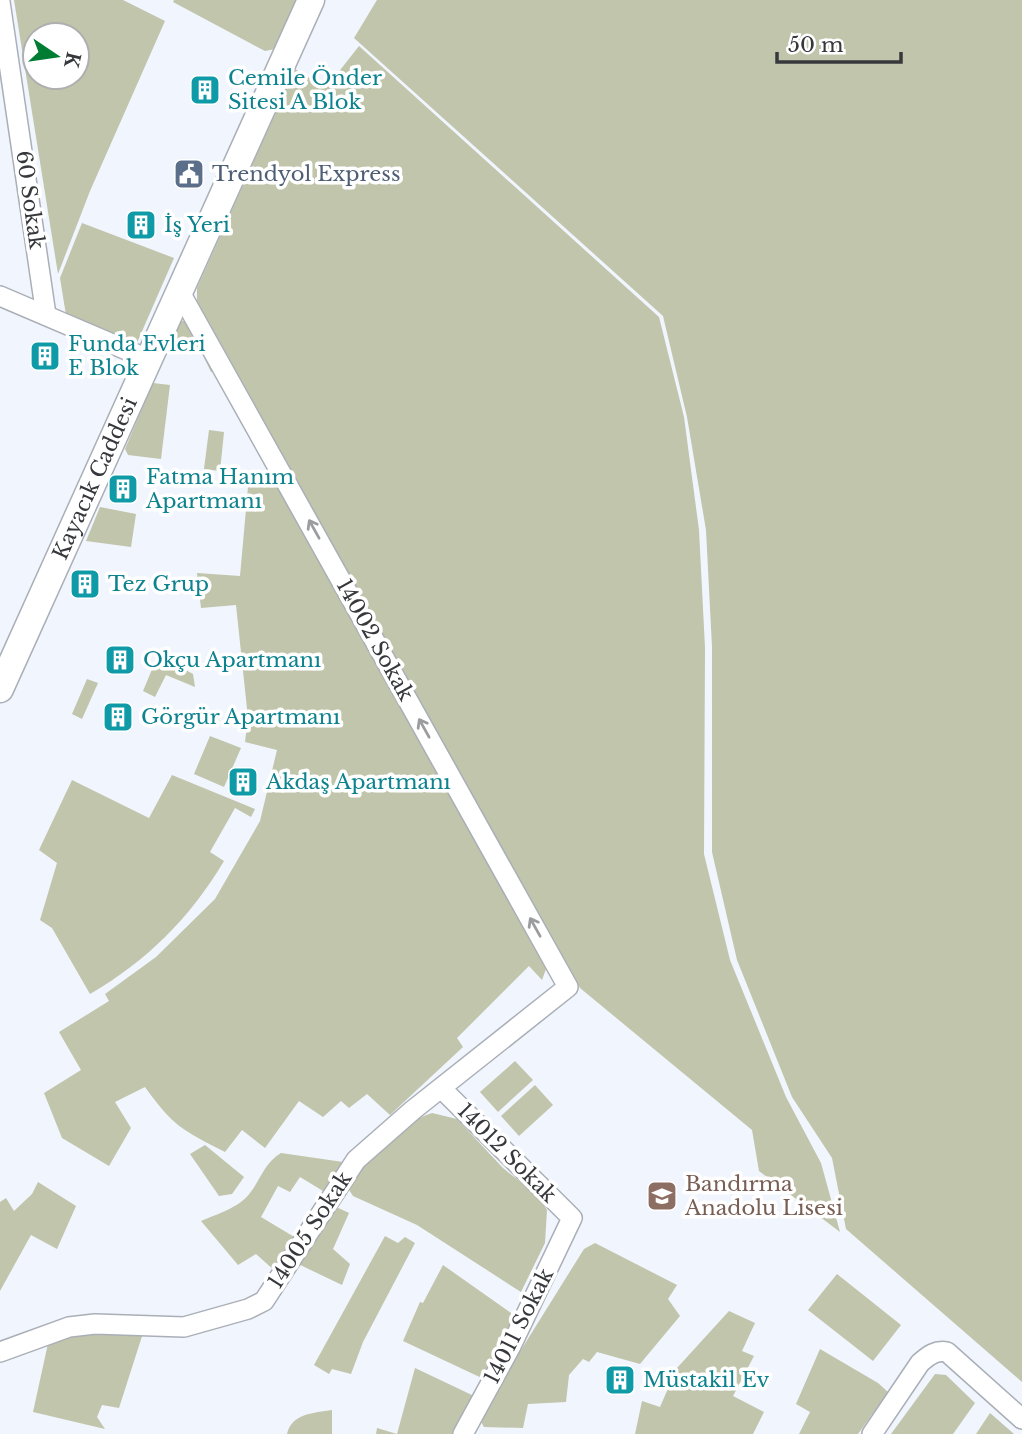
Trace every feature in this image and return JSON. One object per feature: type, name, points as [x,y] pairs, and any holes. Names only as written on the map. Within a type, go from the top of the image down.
[{"type":"main road","name":"Kayacık Caddesi","points":[[0,689],[311,0]]},
{"type":"street","name":"60 Sokak","points":[[0,2],[46,315]]},
{"type":"street","name":"14002 Sokak","points":[[181,293],[568,987]]},
{"type":"street","points":[[0,296],[150,359]]},
{"type":"street","name":"14005 Sokak","points":[[0,1352],[69,1327],[95,1324],[184,1327],[258,1305],[268,1296],[356,1160],[375,1141],[568,987]]},
{"type":"street","name":"14012 Sokak","points":[[442,1089],[572,1218]]},
{"type":"street","name":"14011 Sokak","points":[[463,1434],[511,1346],[572,1218]]},
{"type":"street","points":[[872,1434],[920,1363],[935,1353],[947,1352],[1022,1419]]},
{"type":"green space","points":[[14,0],[123,0],[165,21],[90,191],[58,274],[29,91],[91,91],[91,21],[21,21],[21,44]]},
{"type":"green space","points":[[297,0],[275,49],[265,51],[173,2]]},
{"type":"green space","points":[[377,0],[1022,0],[1022,1382],[846,1229],[832,1158],[792,1097],[737,960],[712,852],[712,647],[706,530],[687,417],[663,316],[354,38]]},
{"type":"green space","points":[[359,46],[659,317],[684,417],[699,530],[705,648],[704,854],[730,960],[786,1097],[821,1163],[840,1232],[759,1171],[752,1130],[580,988],[197,301],[197,288],[295,69],[326,88]]},
{"type":"green space","points":[[82,223],[174,258],[136,345],[66,315],[60,278]]},
{"type":"green space","points":[[177,321],[191,321],[218,370],[211,372],[201,351],[168,345]]},
{"type":"green space","points":[[153,383],[170,385],[161,459],[128,455],[125,449]]},
{"type":"green space","points":[[209,430],[224,432],[220,471],[204,469]]},
{"type":"green space","points":[[280,485],[299,515],[546,969],[542,980],[529,966],[457,1038],[463,1047],[390,1115],[367,1094],[349,1108],[341,1101],[323,1117],[299,1101],[265,1148],[242,1130],[225,1152],[179,1126],[163,1111],[145,1087],[115,1102],[131,1128],[109,1166],[62,1138],[44,1093],[81,1070],[59,1032],[109,1001],[105,994],[156,957],[215,899],[260,821],[277,750],[245,742],[248,718],[236,605],[201,608],[197,573],[240,576],[248,487]]},
{"type":"green space","points":[[100,507],[136,514],[131,547],[86,541]]},
{"type":"green space","points":[[158,655],[193,674],[195,687],[166,675],[155,697],[143,691]]},
{"type":"green space","points":[[87,679],[98,683],[82,719],[72,714]]},
{"type":"green space","points":[[210,736],[241,748],[224,787],[194,774]]},
{"type":"green space","points":[[172,775],[255,809],[251,817],[235,808],[210,852],[224,861],[182,919],[130,967],[90,994],[52,928],[40,920],[57,863],[39,850],[72,780],[149,818]]},
{"type":"green space","points":[[515,1061],[533,1080],[498,1112],[480,1092]]},
{"type":"green space","points":[[535,1085],[553,1105],[519,1136],[501,1116]]},
{"type":"green space","points":[[432,1113],[457,1119],[503,1168],[539,1197],[547,1210],[545,1243],[521,1292],[417,1225],[353,1196],[346,1185],[374,1152],[395,1133]]},
{"type":"green space","points":[[205,1145],[244,1177],[232,1194],[219,1196],[190,1154]]},
{"type":"green space","points":[[281,1153],[343,1162],[323,1191],[300,1177],[290,1192],[278,1186],[261,1217],[296,1238],[275,1271],[256,1254],[238,1265],[201,1221],[240,1203],[254,1188],[267,1166]]},
{"type":"green space","points":[[38,1182],[76,1206],[57,1249],[31,1235],[0,1291],[0,1202],[6,1198],[14,1211],[32,1194]]},
{"type":"green space","points":[[332,1205],[349,1213],[333,1249],[350,1264],[342,1285],[294,1262]]},
{"type":"green space","points":[[385,1236],[398,1243],[405,1237],[415,1243],[363,1342],[351,1374],[332,1369],[329,1374],[314,1365]]},
{"type":"green space","points":[[595,1243],[677,1285],[668,1299],[680,1316],[640,1364],[597,1352],[589,1362],[583,1359],[569,1375],[566,1402],[528,1404],[523,1428],[484,1427],[480,1420],[486,1406],[584,1249]]},
{"type":"green space","points":[[443,1265],[511,1313],[511,1323],[486,1380],[403,1341],[420,1302],[423,1303]]},
{"type":"green space","points":[[837,1274],[901,1325],[873,1361],[808,1310]]},
{"type":"green space","points":[[729,1311],[755,1323],[742,1351],[754,1356],[733,1396],[764,1412],[753,1434],[635,1434],[642,1401],[660,1407],[677,1368]]},
{"type":"green space","points":[[144,1330],[119,1408],[102,1405],[97,1417],[105,1429],[33,1412],[49,1339],[75,1331]]},
{"type":"green space","points":[[820,1349],[878,1383],[888,1392],[858,1434],[799,1434],[810,1412],[796,1404]]},
{"type":"green space","points":[[415,1368],[474,1396],[456,1434],[397,1434]]},
{"type":"green space","points":[[935,1374],[946,1375],[975,1403],[953,1434],[891,1434]]},
{"type":"green space","points":[[332,1410],[332,1434],[287,1434],[299,1418]]},
{"type":"green space","points":[[990,1413],[1014,1434],[976,1434]]},
{"type":"green space","points":[[377,1428],[397,1434],[376,1434]]},
{"type":"place","name":"Cemile Önder Sitesi A Blok","points":[[205,90]]},
{"type":"place","name":"Trendyol Express","points":[[189,174]]},
{"type":"place","name":"İş Yeri","points":[[141,225]]},
{"type":"place","name":"Funda Evleri E Blok","points":[[45,356]]},
{"type":"place","name":"Fatma Hanım Apartmanı","points":[[123,489]]},
{"type":"place","name":"Tez Grup","points":[[85,584]]},
{"type":"place","name":"Okçu Apartmanı","points":[[120,660]]},
{"type":"place","name":"Görgür Apartmanı","points":[[118,717]]},
{"type":"place","name":"Akdaş Apartmanı","points":[[243,782]]},
{"type":"place","name":"Bandırma Anadolu Lisesi","points":[[662,1196]]},
{"type":"place","name":"Müstakil Ev","points":[[620,1380]]}]
